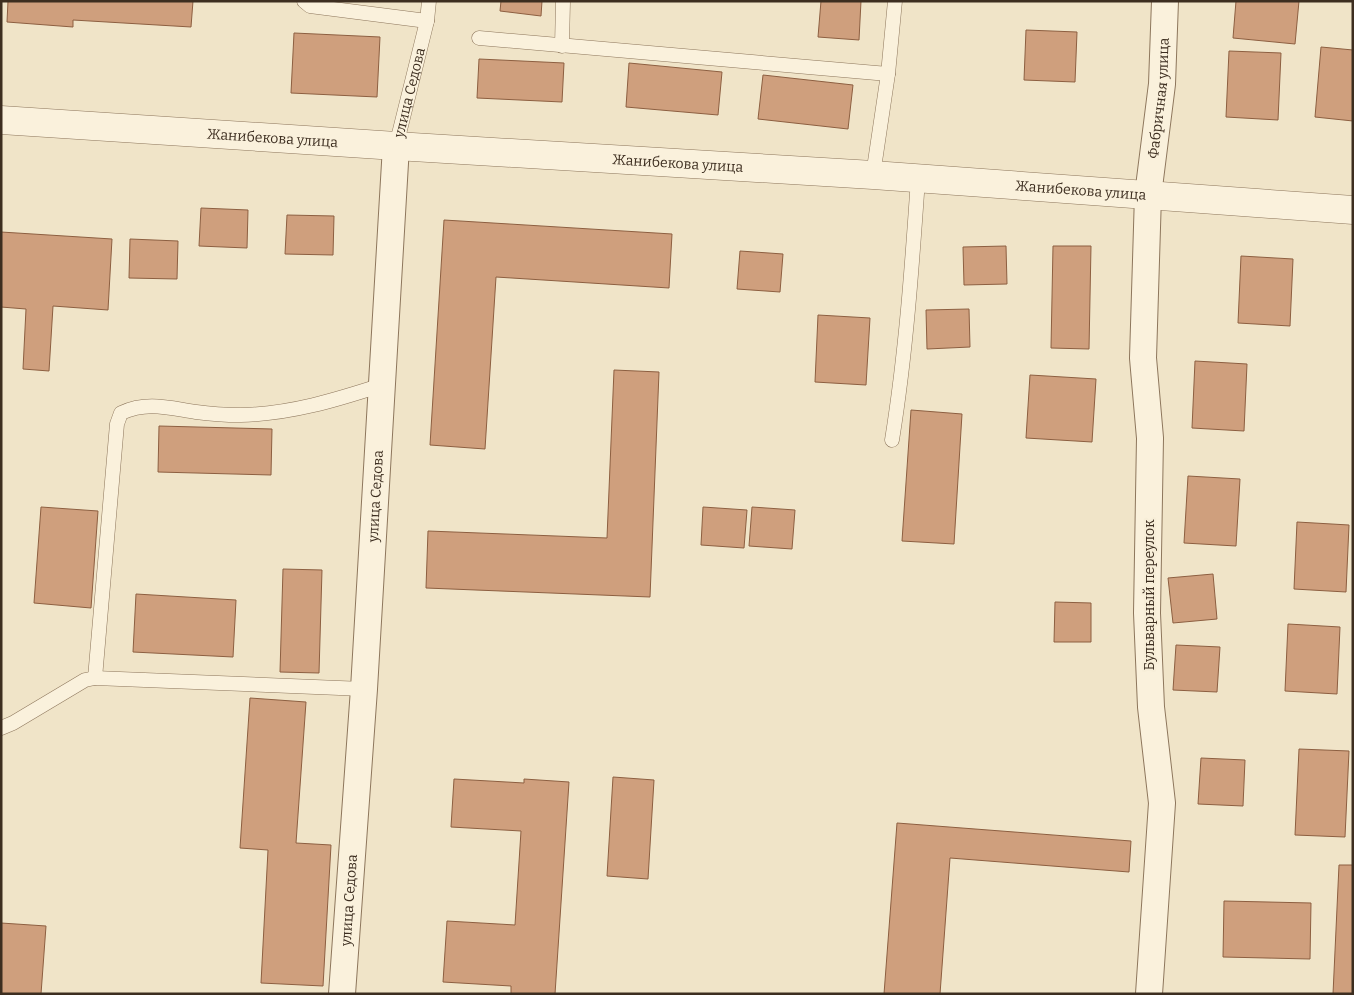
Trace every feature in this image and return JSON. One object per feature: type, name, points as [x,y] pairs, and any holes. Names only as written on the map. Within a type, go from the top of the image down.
[{"type":"street","name":"Фабричная улица","points":[[1148,195],[1162,84],[1165,1]]},
{"type":"street","name":"Жанибекова улица","points":[[1,120],[873,175],[1353,210]]},
{"type":"street","name":"улица Седова","points":[[342,994],[364,689],[396,146]]},
{"type":"street","name":"Бульварный переулок","points":[[1148,195],[1143,358],[1150,438],[1147,614],[1151,707],[1162,803],[1150,994]]},
{"type":"lane","points":[[304,1],[310,6],[427,21]]},
{"type":"lane","name":"улица Седова","points":[[396,146],[427,21],[429,1]]},
{"type":"lane","points":[[562,46],[563,1]]},
{"type":"lane","points":[[873,175],[888,74],[895,1]]},
{"type":"lane","points":[[479,38],[888,74]]},
{"type":"lane","points":[[892,440],[900,391],[907,324],[918,179]]},
{"type":"lane","points":[[95,678],[117,424],[121,413],[131,408],[149,405],[198,412],[241,415],[283,411],[323,404],[382,385]]},
{"type":"lane","points":[[1,728],[13,723],[85,680],[95,678],[364,689]]},
{"type":"building","points":[[8,1],[193,1],[191,27],[73,20],[73,27],[7,22]]},
{"type":"building","points":[[501,1],[542,1],[541,16],[500,11]]},
{"type":"building","points":[[821,1],[861,1],[859,40],[818,37]]},
{"type":"building","points":[[1236,1],[1299,1],[1295,44],[1233,38]]},
{"type":"building","points":[[1026,30],[1077,32],[1075,82],[1024,80]]},
{"type":"building","points":[[294,33],[380,37],[377,97],[291,93]]},
{"type":"building","points":[[1321,47],[1353,50],[1353,121],[1315,117]]},
{"type":"building","points":[[1229,51],[1281,53],[1278,120],[1226,117]]},
{"type":"building","points":[[479,59],[564,63],[562,102],[477,98]]},
{"type":"building","points":[[629,63],[722,72],[718,115],[626,107]]},
{"type":"building","points":[[763,75],[853,85],[848,129],[758,119]]},
{"type":"building","points":[[201,208],[248,210],[247,248],[199,246]]},
{"type":"building","points":[[287,215],[334,216],[333,255],[285,254]]},
{"type":"building","points":[[444,220],[672,234],[669,288],[496,277],[485,449],[430,445]]},
{"type":"building","points":[[1,232],[112,239],[108,310],[53,306],[49,371],[23,369],[26,309],[1,307]]},
{"type":"building","points":[[130,239],[178,241],[177,279],[129,278]]},
{"type":"building","points":[[1006,246],[1007,284],[964,285],[963,247]]},
{"type":"building","points":[[1053,246],[1091,246],[1089,349],[1051,348]]},
{"type":"building","points":[[740,251],[783,254],[780,292],[737,289]]},
{"type":"building","points":[[1241,256],[1293,259],[1290,326],[1238,323]]},
{"type":"building","points":[[969,309],[970,347],[927,349],[926,310]]},
{"type":"building","points":[[818,315],[870,318],[866,385],[815,382]]},
{"type":"building","points":[[1195,361],[1247,364],[1244,431],[1192,428]]},
{"type":"building","points":[[614,370],[659,372],[650,597],[426,588],[428,531],[607,538]]},
{"type":"building","points":[[1030,375],[1096,379],[1092,442],[1026,438]]},
{"type":"building","points":[[911,410],[962,414],[954,544],[902,541]]},
{"type":"building","points":[[159,426],[272,429],[271,475],[158,472]]},
{"type":"building","points":[[1188,476],[1240,479],[1236,546],[1184,543]]},
{"type":"building","points":[[41,507],[98,511],[91,608],[34,603]]},
{"type":"building","points":[[703,507],[747,510],[744,548],[701,545]]},
{"type":"building","points":[[752,507],[795,510],[792,549],[749,546]]},
{"type":"building","points":[[1297,522],[1349,525],[1346,592],[1294,589]]},
{"type":"building","points":[[283,569],[322,570],[319,673],[280,672]]},
{"type":"building","points":[[1213,574],[1217,619],[1173,623],[1168,578]]},
{"type":"building","points":[[136,594],[236,600],[233,657],[133,652]]},
{"type":"building","points":[[1055,602],[1091,603],[1091,642],[1054,642]]},
{"type":"building","points":[[1288,624],[1340,627],[1337,694],[1285,691]]},
{"type":"building","points":[[1176,645],[1220,647],[1217,692],[1173,690]]},
{"type":"building","points":[[250,698],[306,702],[296,843],[331,845],[323,986],[261,983],[268,850],[240,848]]},
{"type":"building","points":[[1299,749],[1349,751],[1345,837],[1295,835]]},
{"type":"building","points":[[1201,758],[1245,760],[1243,806],[1198,804]]},
{"type":"building","points":[[613,777],[654,780],[648,879],[607,876]]},
{"type":"building","points":[[454,779],[524,783],[524,779],[569,782],[555,994],[511,994],[511,986],[443,982],[447,921],[515,925],[521,831],[451,827]]},
{"type":"building","points":[[897,823],[1131,841],[1129,872],[950,858],[940,994],[884,994]]},
{"type":"building","points":[[1339,865],[1353,865],[1353,994],[1333,994]]},
{"type":"building","points":[[1224,901],[1311,903],[1310,959],[1223,957]]},
{"type":"building","points":[[1,923],[46,926],[41,994],[1,994]]}]
